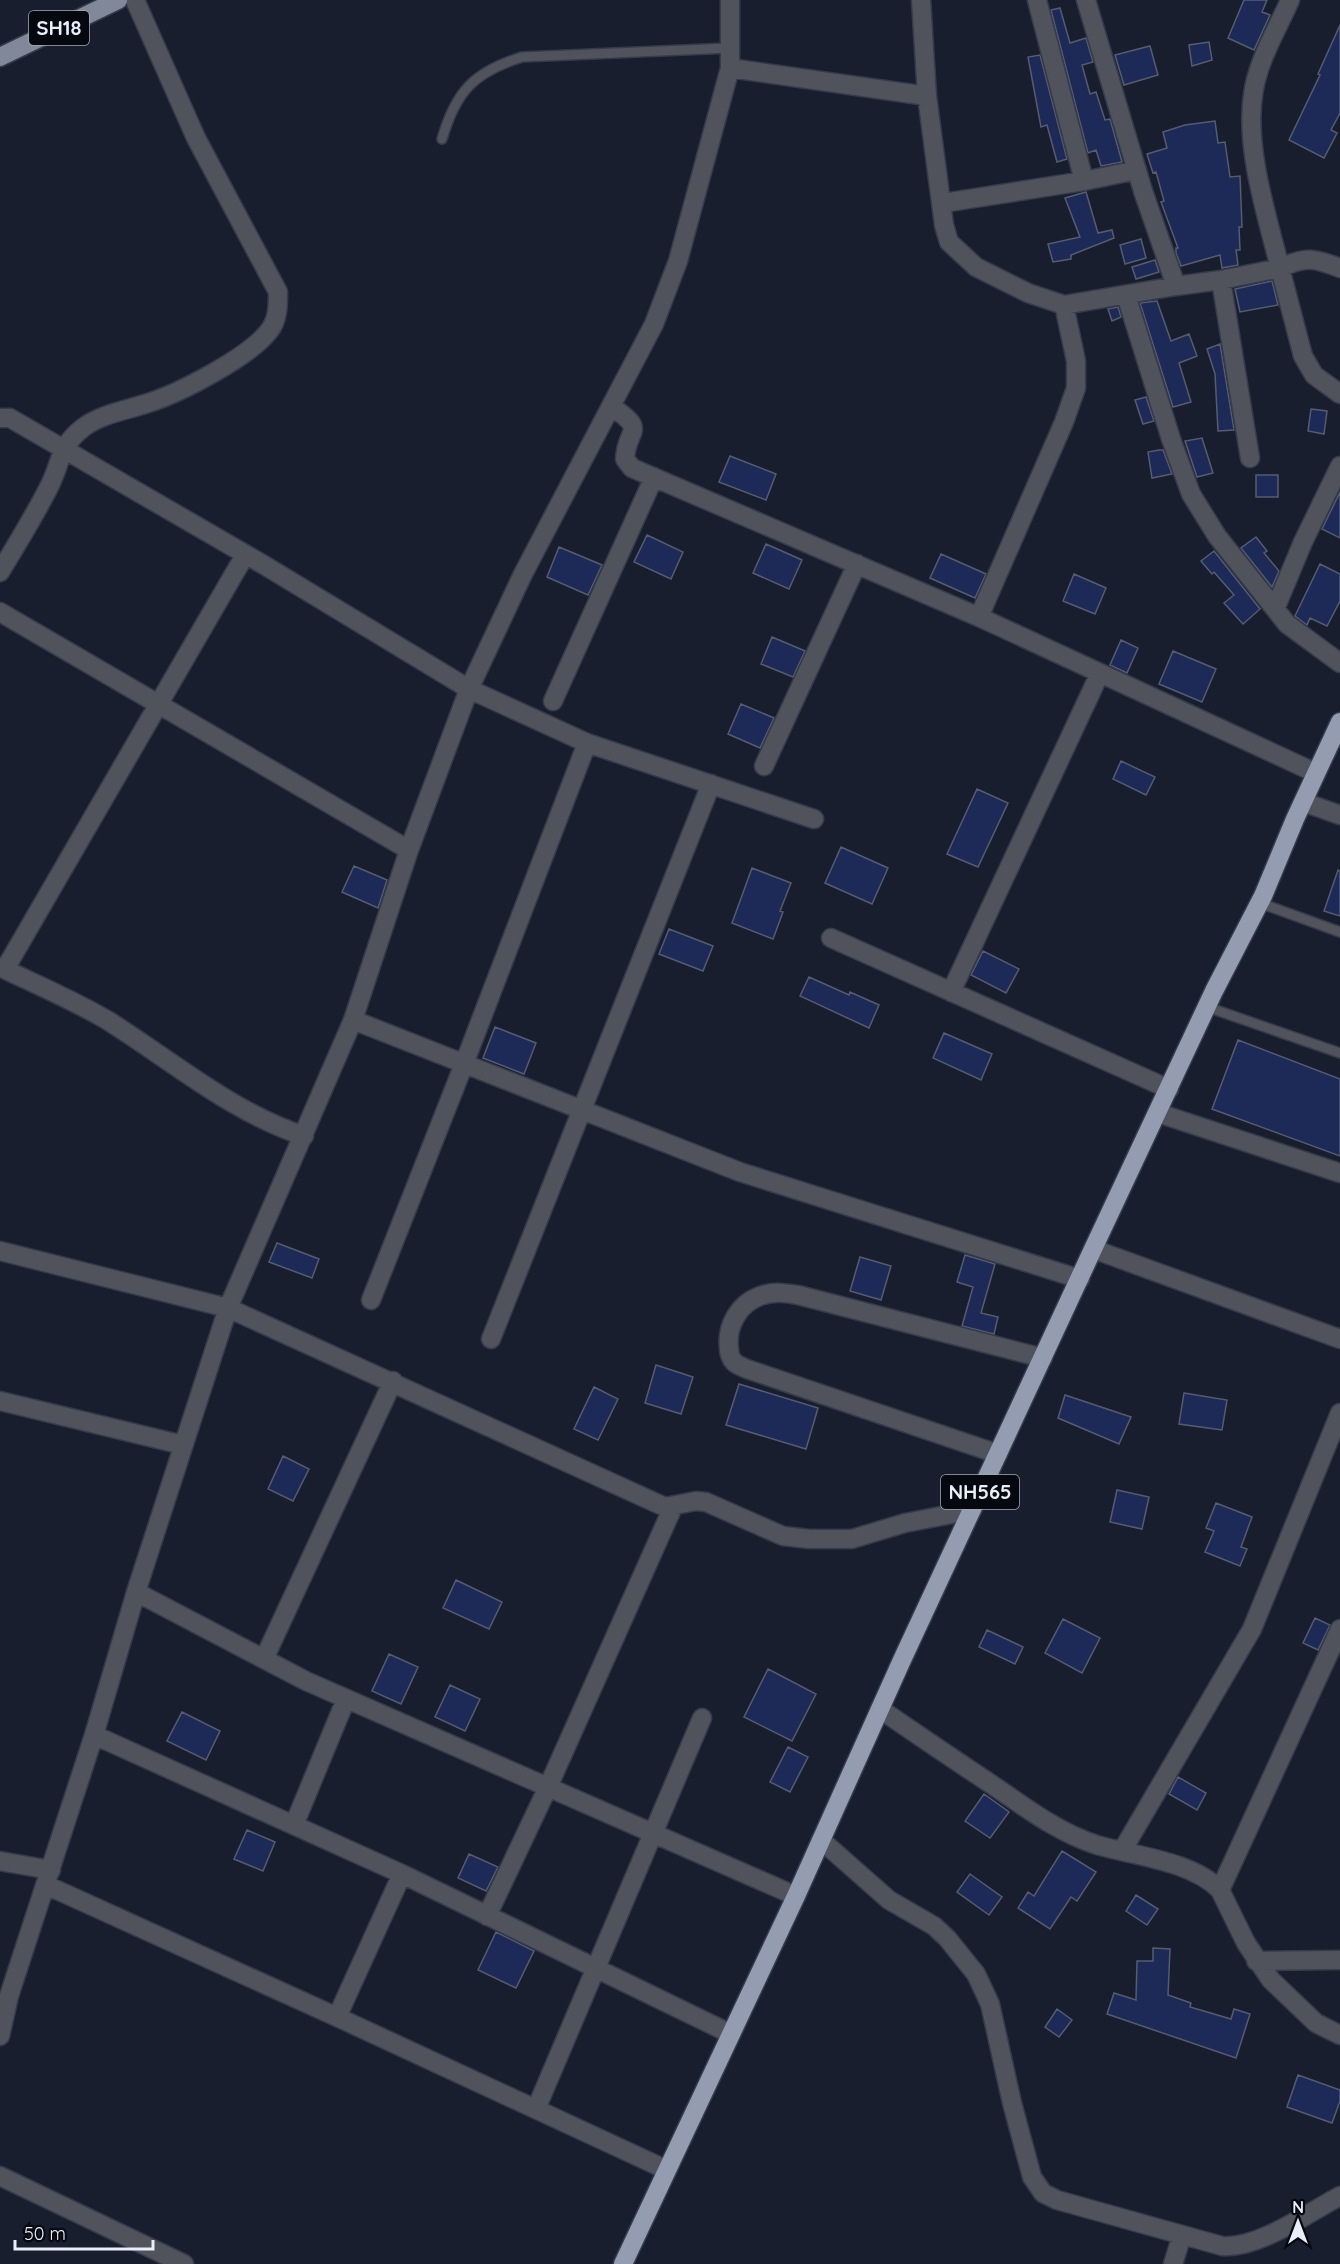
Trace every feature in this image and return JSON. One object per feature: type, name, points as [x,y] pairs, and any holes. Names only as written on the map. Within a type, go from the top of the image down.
[{"type":"highway","name":"NH565","points":[[623,2264],[796,1896],[1093,1249],[1207,1008],[1260,903],[1340,722]]},
{"type":"main road","name":"SH18","points":[[0,57],[118,0]]},
{"type":"street","points":[[0,573],[51,482],[63,449],[86,426],[152,402],[199,381],[254,347],[270,330],[278,314],[278,292],[196,138],[135,0]]},
{"type":"street","points":[[0,2036],[9,1996],[94,1735],[136,1592],[228,1308],[353,1020],[409,850],[470,689],[523,574],[654,324],[678,261],[730,68],[730,0]]},
{"type":"street","points":[[921,0],[927,96],[943,203],[944,225],[949,242],[976,267],[1028,293],[1064,305],[1221,280],[1280,268],[1304,259],[1315,259],[1340,268]]},
{"type":"street","points":[[1037,0],[1084,181]]},
{"type":"street","points":[[1086,0],[1137,170],[1176,286]]},
{"type":"street","points":[[1290,0],[1259,70],[1253,94],[1251,127],[1260,188],[1303,356],[1314,375],[1340,394]]},
{"type":"street","points":[[730,68],[927,96]]},
{"type":"street","points":[[943,203],[1084,181],[1137,170]]},
{"type":"street","points":[[1221,280],[1250,458]]},
{"type":"street","points":[[1126,295],[1171,439],[1191,494],[1217,536],[1287,624],[1340,663]]},
{"type":"street","points":[[979,617],[1064,422],[1076,388],[1076,361],[1064,305]]},
{"type":"street","points":[[612,407],[627,418],[633,429],[625,453],[628,464],[979,617],[1316,773]]},
{"type":"street","points":[[0,418],[10,418],[470,689],[587,743],[813,819]]},
{"type":"street","points":[[1275,609],[1303,542],[1340,466]]},
{"type":"street","points":[[553,701],[654,477]]},
{"type":"street","points":[[245,555],[160,705],[3,968],[105,1019],[259,1117],[304,1136]]},
{"type":"street","points":[[764,766],[856,564]]},
{"type":"street","points":[[0,612],[409,850]]},
{"type":"street","points":[[951,992],[1100,673]]},
{"type":"street","points":[[371,1300],[587,743]]},
{"type":"street","points":[[491,1339],[711,784]]},
{"type":"street","points":[[1303,802],[1340,814]]},
{"type":"street","points":[[831,938],[1169,1089]]},
{"type":"street","points":[[353,1020],[740,1172],[1080,1279]]},
{"type":"street","points":[[1158,1113],[1340,1173]]},
{"type":"street","points":[[1093,1249],[1340,1339]]},
{"type":"street","points":[[0,1251],[228,1308],[393,1381],[655,1504],[673,1507],[696,1501],[706,1502],[783,1536],[809,1539],[852,1539],[906,1523],[972,1510]]},
{"type":"street","points":[[998,1454],[747,1369],[734,1362],[729,1353],[728,1337],[731,1324],[744,1307],[760,1296],[781,1292],[1043,1358]]},
{"type":"street","points":[[264,1659],[393,1381]]},
{"type":"street","points":[[0,1401],[183,1445]]},
{"type":"street","points":[[1122,1851],[1252,1629],[1340,1413]]},
{"type":"street","points":[[488,1916],[673,1507]]},
{"type":"street","points":[[136,1592],[346,1699],[796,1896]]},
{"type":"street","points":[[1220,1890],[1340,1629]]},
{"type":"street","points":[[294,1825],[346,1699]]},
{"type":"street","points":[[880,1709],[1065,1832],[1094,1844],[1189,1870],[1212,1881],[1220,1890],[1256,1962],[1271,1980],[1316,2023],[1340,2035]]},
{"type":"street","points":[[536,2109],[594,1968],[655,1834],[702,1718]]},
{"type":"street","points":[[94,1735],[402,1874],[731,2034]]},
{"type":"street","points":[[821,1840],[889,1900],[934,1926],[947,1938],[976,1974],[990,2004],[1012,2103],[1032,2177],[1043,2193],[1057,2200],[1222,2246],[1246,2245],[1340,2196]]},
{"type":"street","points":[[0,1862],[48,1878],[337,2017],[667,2170]]},
{"type":"street","points":[[337,2017],[402,1874]]},
{"type":"street","points":[[1256,1962],[1340,1960]]},
{"type":"street","points":[[0,2176],[184,2264]]},
{"type":"street","points":[[1173,2264],[1182,2235]]},
{"type":"lane","points":[[442,139],[449,114],[463,91],[481,74],[500,64],[522,57],[730,48]]},
{"type":"lane","points":[[1260,903],[1340,932]]},
{"type":"lane","points":[[1207,1008],[1340,1053]]},
{"type":"building","points":[[1244,0],[1267,0],[1262,12],[1270,15],[1254,50],[1228,38]]},
{"type":"building","points":[[1060,8],[1070,43],[1086,38],[1093,62],[1082,65],[1090,94],[1096,92],[1105,120],[1110,119],[1122,162],[1101,166],[1096,150],[1088,153],[1051,10]]},
{"type":"building","points":[[1340,25],[1340,113],[1331,130],[1337,133],[1324,158],[1289,140],[1320,75],[1318,74]]},
{"type":"building","points":[[1209,42],[1212,60],[1192,66],[1189,45]]},
{"type":"building","points":[[1150,46],[1158,75],[1124,85],[1115,55]]},
{"type":"building","points":[[1040,55],[1067,159],[1057,162],[1047,125],[1041,127],[1028,57]]},
{"type":"building","points":[[1215,121],[1218,143],[1225,142],[1230,177],[1240,176],[1242,227],[1239,227],[1240,250],[1236,250],[1238,265],[1222,268],[1220,255],[1181,266],[1176,253],[1176,248],[1178,248],[1161,202],[1164,201],[1156,172],[1153,173],[1147,154],[1167,148],[1163,132],[1185,125]]},
{"type":"building","points":[[1086,192],[1098,233],[1112,230],[1114,238],[1071,255],[1071,259],[1053,262],[1048,244],[1080,237],[1065,198]]},
{"type":"building","points":[[1141,239],[1146,258],[1125,264],[1120,245]]},
{"type":"building","points":[[1155,260],[1159,272],[1136,279],[1132,267]]},
{"type":"building","points":[[1272,281],[1278,305],[1240,312],[1235,289]]},
{"type":"building","points":[[1157,301],[1171,341],[1189,334],[1197,356],[1179,363],[1191,402],[1173,407],[1140,303]]},
{"type":"building","points":[[1118,307],[1121,317],[1112,321],[1108,309]]},
{"type":"building","points":[[1220,344],[1234,430],[1218,431],[1215,374],[1207,349]]},
{"type":"building","points":[[1146,397],[1154,421],[1143,424],[1135,400]]},
{"type":"building","points":[[1311,409],[1327,411],[1324,434],[1308,431]]},
{"type":"building","points":[[1202,438],[1213,473],[1197,477],[1185,441]]},
{"type":"building","points":[[1163,450],[1172,474],[1152,478],[1148,452]]},
{"type":"building","points":[[730,456],[776,474],[766,500],[719,482]]},
{"type":"building","points":[[1256,475],[1278,475],[1278,497],[1256,497]]},
{"type":"building","points":[[1340,492],[1340,538],[1322,529]]},
{"type":"building","points":[[647,535],[683,552],[671,579],[634,562]]},
{"type":"building","points":[[1256,537],[1267,551],[1264,553],[1279,571],[1272,587],[1241,548]]},
{"type":"building","points":[[766,544],[802,560],[789,589],[753,573]]},
{"type":"building","points":[[559,547],[602,565],[588,595],[547,577]]},
{"type":"building","points":[[1214,551],[1260,609],[1243,624],[1224,603],[1234,595],[1201,561]]},
{"type":"building","points":[[941,554],[986,574],[975,598],[930,578]]},
{"type":"building","points":[[1320,564],[1340,574],[1340,601],[1327,626],[1310,618],[1307,625],[1295,616]]},
{"type":"building","points":[[1074,574],[1106,588],[1095,614],[1063,601]]},
{"type":"building","points":[[772,637],[805,651],[793,677],[761,664]]},
{"type":"building","points":[[1121,640],[1138,648],[1127,673],[1110,665]]},
{"type":"building","points":[[1173,651],[1216,669],[1202,702],[1159,684]]},
{"type":"building","points":[[741,704],[774,718],[760,748],[728,734]]},
{"type":"building","points":[[1121,761],[1155,777],[1146,795],[1113,779]]},
{"type":"building","points":[[977,789],[1008,803],[978,867],[947,854]]},
{"type":"building","points":[[841,847],[888,868],[872,904],[825,883]]},
{"type":"building","points":[[354,866],[387,880],[378,908],[342,892]]},
{"type":"building","points":[[752,868],[791,883],[780,911],[783,912],[773,939],[732,923]]},
{"type":"building","points":[[1338,870],[1340,871],[1340,916],[1324,911]]},
{"type":"building","points":[[669,929],[713,946],[703,971],[659,954]]},
{"type":"building","points":[[983,951],[1019,969],[1006,993],[971,975]]},
{"type":"building","points":[[809,977],[849,995],[850,992],[879,1005],[869,1028],[800,996]]},
{"type":"building","points":[[495,1027],[536,1043],[524,1074],[483,1058]]},
{"type":"building","points":[[944,1033],[992,1054],[981,1080],[933,1058]]},
{"type":"building","points":[[1238,1040],[1340,1079],[1340,1156],[1212,1109]]},
{"type":"building","points":[[277,1243],[319,1259],[312,1278],[269,1262]]},
{"type":"building","points":[[965,1255],[995,1264],[981,1313],[998,1317],[994,1334],[962,1326],[973,1287],[957,1282]]},
{"type":"building","points":[[860,1257],[891,1266],[881,1300],[850,1291]]},
{"type":"building","points":[[656,1365],[693,1377],[681,1414],[645,1403]]},
{"type":"building","points":[[739,1384],[818,1408],[806,1449],[726,1425]]},
{"type":"building","points":[[594,1387],[618,1399],[598,1440],[574,1429]]},
{"type":"building","points":[[1184,1393],[1227,1400],[1222,1430],[1179,1424]]},
{"type":"building","points":[[1065,1395],[1131,1417],[1119,1444],[1058,1418]]},
{"type":"building","points":[[283,1456],[309,1469],[293,1501],[268,1489]]},
{"type":"building","points":[[1117,1490],[1149,1497],[1142,1529],[1110,1522]]},
{"type":"building","points":[[1216,1503],[1252,1517],[1241,1547],[1247,1549],[1240,1566],[1205,1552],[1214,1531],[1206,1528]]},
{"type":"building","points":[[456,1580],[502,1602],[489,1629],[443,1608]]},
{"type":"building","points":[[1315,1618],[1330,1625],[1318,1650],[1303,1643]]},
{"type":"building","points":[[1063,1619],[1100,1638],[1082,1673],[1045,1653]]},
{"type":"building","points":[[987,1630],[1023,1647],[1015,1664],[979,1647]]},
{"type":"building","points":[[389,1654],[418,1667],[401,1704],[372,1691]]},
{"type":"building","points":[[768,1669],[816,1694],[792,1741],[744,1717]]},
{"type":"building","points":[[450,1685],[480,1699],[465,1731],[435,1717]]},
{"type":"building","points":[[182,1712],[220,1731],[206,1760],[167,1741]]},
{"type":"building","points":[[788,1747],[808,1757],[790,1792],[770,1782]]},
{"type":"building","points":[[1178,1777],[1206,1793],[1197,1810],[1169,1794]]},
{"type":"building","points":[[984,1794],[1009,1812],[990,1838],[965,1821]]},
{"type":"building","points":[[247,1830],[275,1842],[263,1871],[234,1859]]},
{"type":"building","points":[[1062,1851],[1096,1872],[1077,1901],[1071,1897],[1050,1929],[1018,1908],[1028,1892],[1034,1896]]},
{"type":"building","points":[[469,1854],[498,1867],[486,1891],[458,1878]]},
{"type":"building","points":[[970,1874],[1002,1897],[989,1915],[957,1892]]},
{"type":"building","points":[[1136,1895],[1158,1909],[1147,1925],[1126,1911]]},
{"type":"building","points":[[496,1932],[534,1951],[516,1988],[478,1970]]},
{"type":"building","points":[[1153,1948],[1170,1949],[1168,1995],[1191,2003],[1190,2007],[1231,2019],[1234,2009],[1250,2014],[1236,2058],[1107,2014],[1114,1993],[1136,2000],[1137,1961],[1153,1961]]},
{"type":"building","points":[[1057,2009],[1072,2020],[1059,2037],[1045,2027]]},
{"type":"building","points":[[1298,2075],[1340,2090],[1340,2101],[1332,2123],[1287,2107]]}]
